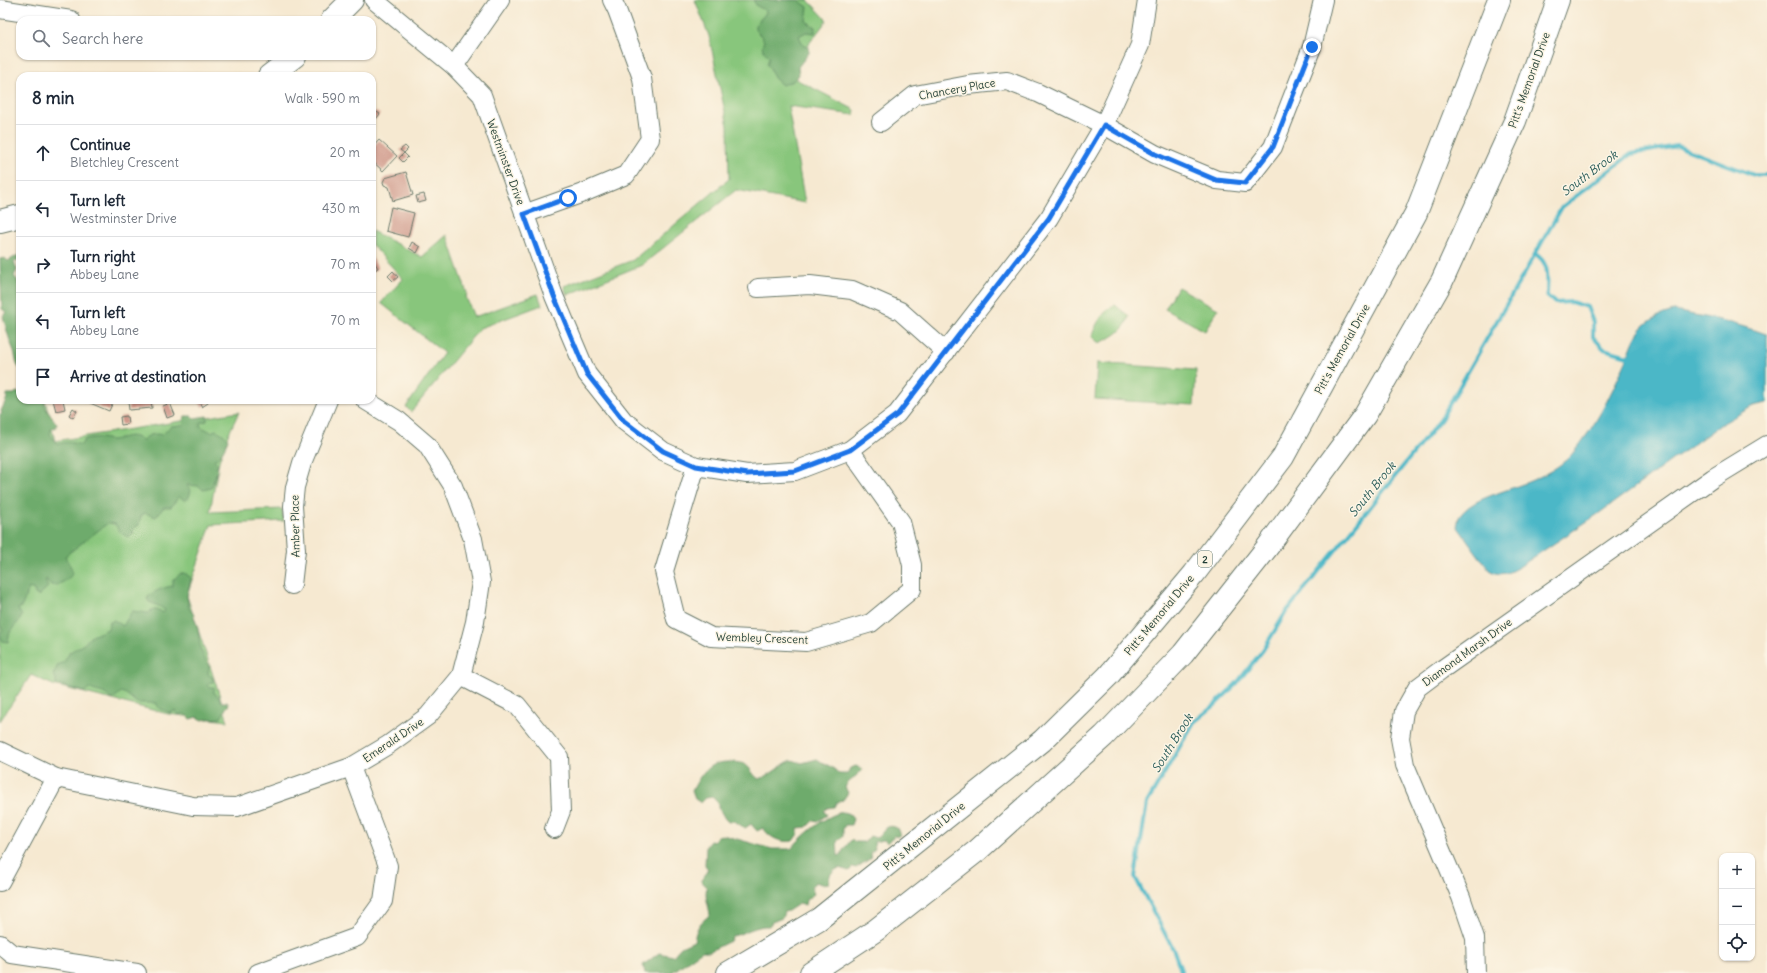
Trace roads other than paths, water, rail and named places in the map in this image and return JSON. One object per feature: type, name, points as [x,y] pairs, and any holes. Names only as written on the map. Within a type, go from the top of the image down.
[{"type":"main road","points":[[336,16],[352,0]]},
{"type":"main road","name":"Pitt's Memorial Drive","points":[[728,973],[819,919],[1042,741],[1108,676],[1194,574],[1283,457],[1416,214],[1498,0]]},
{"type":"main road","name":"Pitt's Memorial Drive","points":[[811,973],[876,930],[973,855],[1104,736],[1183,654],[1266,549],[1365,415],[1442,281],[1515,121],[1558,0]]},
{"type":"main road","points":[[274,72],[290,60]]},
{"type":"main road","points":[[0,221],[16,217]]},
{"type":"street","name":"Westminster Drive","points":[[374,0],[454,66],[482,95],[554,296],[587,374],[624,421],[663,451],[696,466],[747,474],[795,471],[850,450],[898,414],[1049,218],[1104,125],[1140,45],[1147,0]]},
{"type":"street","points":[[454,66],[500,0]]},
{"type":"street","points":[[524,214],[583,193],[626,175],[650,139],[642,78],[612,0]]},
{"type":"street","name":"Chancery Place","points":[[881,122],[915,95],[968,85],[1007,81],[1104,125],[1155,154],[1216,180],[1245,183],[1273,147],[1312,47],[1323,0]]},
{"type":"street","points":[[0,9],[45,16]]},
{"type":"street","points":[[758,288],[810,286],[852,290],[900,311],[946,352]]},
{"type":"street","name":"Amber Place","points":[[292,585],[296,550],[293,506],[295,487],[302,463],[326,404]]},
{"type":"street","name":"Emerald Drive","points":[[0,751],[56,778],[193,806],[237,807],[351,768],[388,745],[428,716],[461,676],[474,622],[481,582],[473,539],[453,486],[427,445],[399,421],[371,404]]},
{"type":"street","name":"Diamond Marsh Drive","points":[[1476,973],[1475,938],[1461,897],[1405,765],[1400,738],[1404,711],[1417,688],[1441,670],[1713,478],[1767,446]]},
{"type":"street","name":"Wembley Crescent","points":[[696,466],[664,571],[676,620],[711,637],[806,642],[871,623],[912,589],[912,565],[901,522],[850,450]]},
{"type":"street","points":[[461,676],[517,705],[559,757],[561,811],[554,829]]},
{"type":"street","points":[[258,973],[357,937],[383,901],[388,866],[351,768]]},
{"type":"street","points":[[0,882],[56,778]]},
{"type":"street","points":[[0,944],[12,954],[137,973]]},
{"type":"water","points":[[1674,311],[1725,321],[1767,334],[1767,403],[1753,406],[1720,425],[1598,514],[1519,567],[1501,574],[1489,570],[1457,526],[1459,517],[1469,506],[1476,502],[1536,479],[1559,466],[1566,460],[1581,443],[1601,411],[1641,329],[1655,318]]},
{"type":"waterway","name":"South Brook","points":[[1182,973],[1174,951],[1135,877],[1147,803],[1194,722],[1215,705],[1237,683],[1263,650],[1286,612],[1441,419],[1562,207],[1631,154],[1677,146],[1754,175],[1767,175]]},
{"type":"waterway","points":[[1535,254],[1544,262],[1546,267],[1547,296],[1555,303],[1571,302],[1587,307],[1593,322],[1593,337],[1604,349],[1628,356]]}]
